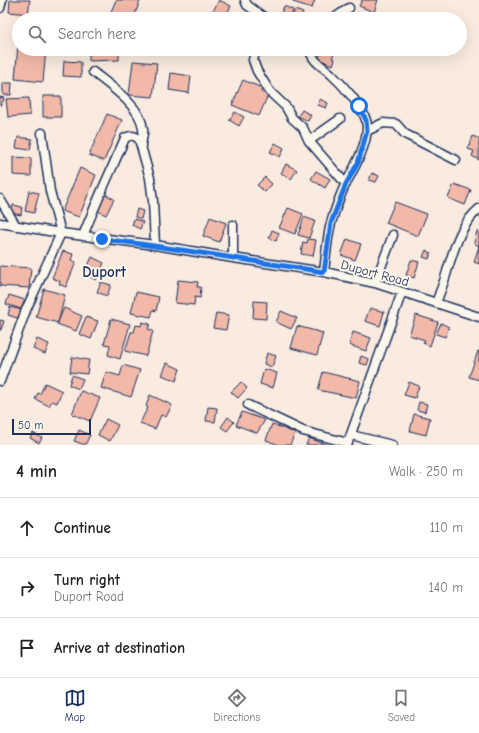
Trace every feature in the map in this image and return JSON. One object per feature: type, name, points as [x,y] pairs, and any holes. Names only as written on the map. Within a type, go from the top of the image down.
[{"type":"street","points":[[0,8],[2,0]]},
{"type":"street","points":[[245,0],[247,5],[256,12]]},
{"type":"street","points":[[343,12],[349,8]]},
{"type":"street","points":[[254,56],[253,60],[257,71],[270,92],[286,107],[292,118],[303,128],[309,140],[346,184]]},
{"type":"street","points":[[312,56],[316,62],[332,74],[352,96],[366,120],[367,131],[358,163],[346,184],[331,223],[324,272]]},
{"type":"street","points":[[93,72],[120,94],[140,115],[144,130],[141,144]]},
{"type":"street","points":[[309,140],[340,119]]},
{"type":"street","points":[[367,131],[383,123],[396,124],[405,134],[456,160]]},
{"type":"street","points":[[0,381],[26,310],[61,233],[50,191],[42,133]]},
{"type":"street","points":[[84,236],[124,138],[128,136],[135,136],[139,139],[141,144],[150,178],[153,201],[155,245]]},
{"type":"street","points":[[0,199],[16,226]]},
{"type":"street","points":[[436,303],[464,226],[479,209]]},
{"type":"street","name":"Duport Road","points":[[0,223],[61,233],[155,245],[324,272],[375,283],[479,318]]},
{"type":"street","points":[[233,225],[233,258]]},
{"type":"street","points":[[375,283],[393,234]]},
{"type":"street","points":[[348,441],[402,292]]},
{"type":"street","points":[[248,405],[303,432],[348,441],[392,445]]},
{"type":"building","points":[[10,0],[30,0],[28,12],[9,12]]},
{"type":"building","points":[[116,0],[140,1],[136,12],[111,12]]},
{"type":"building","points":[[219,0],[231,6],[228,12],[213,12]]},
{"type":"building","points":[[294,0],[315,0],[312,8],[293,2]]},
{"type":"building","points":[[362,0],[378,0],[374,12],[359,6]]},
{"type":"building","points":[[284,6],[293,10],[292,12],[282,12]]},
{"type":"building","points":[[17,56],[45,56],[43,82],[15,79]]},
{"type":"building","points":[[89,56],[119,56],[119,60],[89,61]]},
{"type":"building","points":[[320,56],[333,56],[332,58],[335,59],[333,65],[318,59]]},
{"type":"building","points":[[64,61],[81,62],[81,77],[63,76]]},
{"type":"building","points":[[133,61],[157,63],[153,97],[129,95]]},
{"type":"building","points":[[171,73],[191,76],[189,93],[169,90]]},
{"type":"building","points":[[243,80],[262,88],[261,92],[268,95],[259,116],[232,105]]},
{"type":"building","points":[[3,83],[12,83],[11,95],[3,95]]},
{"type":"building","points":[[43,96],[61,96],[61,117],[43,117]]},
{"type":"building","points":[[0,97],[4,98],[2,105],[0,105]]},
{"type":"building","points":[[29,98],[30,115],[8,117],[6,99]]},
{"type":"building","points":[[320,99],[328,103],[326,108],[318,105]]},
{"type":"building","points":[[302,110],[311,115],[308,121],[298,116]]},
{"type":"building","points":[[235,112],[244,117],[239,126],[229,120]]},
{"type":"building","points":[[107,114],[122,120],[104,161],[89,155]]},
{"type":"building","points":[[473,136],[479,139],[479,160],[472,156],[474,151],[468,149]]},
{"type":"building","points":[[18,137],[32,139],[30,150],[16,148]]},
{"type":"building","points":[[275,143],[284,148],[280,157],[270,152]]},
{"type":"building","points":[[13,157],[31,158],[31,176],[13,175]]},
{"type":"building","points":[[286,164],[297,170],[291,179],[281,173]]},
{"type":"building","points":[[80,168],[96,175],[79,217],[62,211]]},
{"type":"building","points":[[316,171],[330,179],[325,188],[311,179]]},
{"type":"building","points":[[372,173],[379,176],[376,182],[369,180]]},
{"type":"building","points":[[265,177],[272,184],[265,192],[257,185]]},
{"type":"building","points":[[454,184],[471,190],[465,205],[448,198]]},
{"type":"building","points":[[29,191],[39,193],[34,213],[25,211]]},
{"type":"building","points":[[103,193],[114,199],[106,215],[94,209]]},
{"type":"building","points":[[395,202],[427,214],[418,236],[386,223]]},
{"type":"building","points":[[13,205],[22,207],[21,215],[11,213]]},
{"type":"building","points":[[288,208],[303,214],[295,234],[279,228]]},
{"type":"building","points":[[137,209],[143,211],[141,219],[135,217]]},
{"type":"building","points":[[210,217],[226,223],[219,242],[203,236]]},
{"type":"building","points":[[304,217],[315,221],[309,238],[298,235]]},
{"type":"building","points":[[134,219],[143,222],[140,229],[132,225]]},
{"type":"building","points":[[272,230],[279,233],[276,241],[269,238]]},
{"type":"building","points":[[477,231],[479,232],[479,246],[474,243]]},
{"type":"building","points":[[308,239],[316,240],[313,256],[301,254],[303,242],[307,243]]},
{"type":"building","points":[[347,239],[361,244],[355,260],[341,255]]},
{"type":"building","points":[[479,246],[479,264],[474,262]]},
{"type":"building","points":[[426,250],[431,253],[429,259],[423,257]]},
{"type":"building","points":[[63,251],[73,254],[71,260],[76,262],[66,287],[59,284],[60,281],[52,278]]},
{"type":"building","points":[[92,257],[104,263],[96,280],[84,274]]},
{"type":"building","points":[[411,260],[419,262],[414,278],[406,275]]},
{"type":"building","points":[[0,266],[31,268],[29,288],[0,286]]},
{"type":"building","points":[[178,280],[198,282],[197,287],[201,287],[200,298],[195,297],[194,305],[175,303]]},
{"type":"building","points":[[101,282],[111,285],[107,296],[97,292]]},
{"type":"building","points":[[44,289],[65,295],[58,323],[36,317]]},
{"type":"building","points":[[136,292],[159,297],[156,311],[153,310],[151,317],[131,313]]},
{"type":"building","points":[[9,295],[25,300],[21,309],[6,304]]},
{"type":"building","points":[[254,301],[267,302],[266,319],[253,318]]},
{"type":"building","points":[[10,307],[22,310],[20,319],[8,315]]},
{"type":"building","points":[[64,308],[82,316],[76,331],[57,324]]},
{"type":"building","points":[[370,308],[384,312],[380,326],[365,321]]},
{"type":"building","points":[[281,311],[297,318],[291,329],[276,322]]},
{"type":"building","points":[[216,313],[229,315],[226,330],[213,328]]},
{"type":"building","points":[[416,315],[438,322],[430,346],[423,343],[425,340],[409,335]]},
{"type":"building","points":[[86,317],[98,321],[91,339],[79,334]]},
{"type":"building","points":[[111,319],[130,324],[120,359],[108,355],[110,345],[104,344]]},
{"type":"building","points":[[0,320],[4,321],[1,330],[0,330]]},
{"type":"building","points":[[142,322],[150,324],[148,329],[153,331],[146,356],[125,351],[131,332],[134,332],[136,325],[141,326]]},
{"type":"building","points":[[441,323],[449,327],[445,337],[436,334]]},
{"type":"building","points":[[297,326],[323,333],[317,355],[291,348]]},
{"type":"building","points":[[353,332],[371,338],[366,351],[349,345]]},
{"type":"building","points":[[37,339],[49,344],[45,354],[33,349]]},
{"type":"building","points":[[479,351],[479,380],[469,377]]},
{"type":"building","points":[[267,353],[276,356],[272,367],[264,364]]},
{"type":"building","points":[[361,356],[369,359],[367,365],[359,363]]},
{"type":"building","points":[[72,357],[89,360],[87,374],[70,372]]},
{"type":"building","points":[[167,363],[180,369],[176,381],[162,375]]},
{"type":"building","points":[[123,365],[140,370],[131,397],[101,388],[106,372],[120,376]]},
{"type":"building","points":[[264,369],[277,373],[273,388],[260,384]]},
{"type":"building","points":[[323,372],[360,381],[356,398],[318,390]]},
{"type":"building","points":[[72,375],[83,379],[79,389],[69,385]]},
{"type":"building","points":[[241,382],[247,388],[238,398],[231,392]]},
{"type":"building","points":[[409,382],[419,386],[415,398],[404,395]]},
{"type":"building","points":[[45,383],[62,391],[57,403],[52,401],[49,406],[35,399],[38,393],[40,394]]},
{"type":"building","points":[[81,391],[100,398],[90,421],[72,414]]},
{"type":"building","points":[[150,395],[172,405],[166,417],[161,415],[155,429],[140,423],[148,407],[146,406]]},
{"type":"building","points":[[419,402],[427,404],[425,412],[417,410]]},
{"type":"building","points":[[208,407],[217,408],[215,422],[206,421]]},
{"type":"building","points":[[242,412],[265,420],[257,433],[236,425]]},
{"type":"building","points":[[414,414],[430,418],[426,435],[410,431]]},
{"type":"building","points":[[228,417],[234,422],[227,431],[221,427]]},
{"type":"building","points":[[106,419],[118,425],[110,441],[98,435]]},
{"type":"building","points":[[272,424],[295,433],[290,445],[279,445],[266,440]]},
{"type":"building","points":[[79,430],[90,435],[85,445],[74,441]]},
{"type":"building","points":[[33,433],[42,438],[39,443],[30,438]]},
{"type":"building","points":[[309,438],[327,445],[306,445]]},
{"type":"district","name":"Duport","points":[[104,272]]},
{"type":"route","points":[[102,239],[155,245],[324,272],[331,223],[346,184],[358,163],[367,131],[366,120],[359,106]]}]
